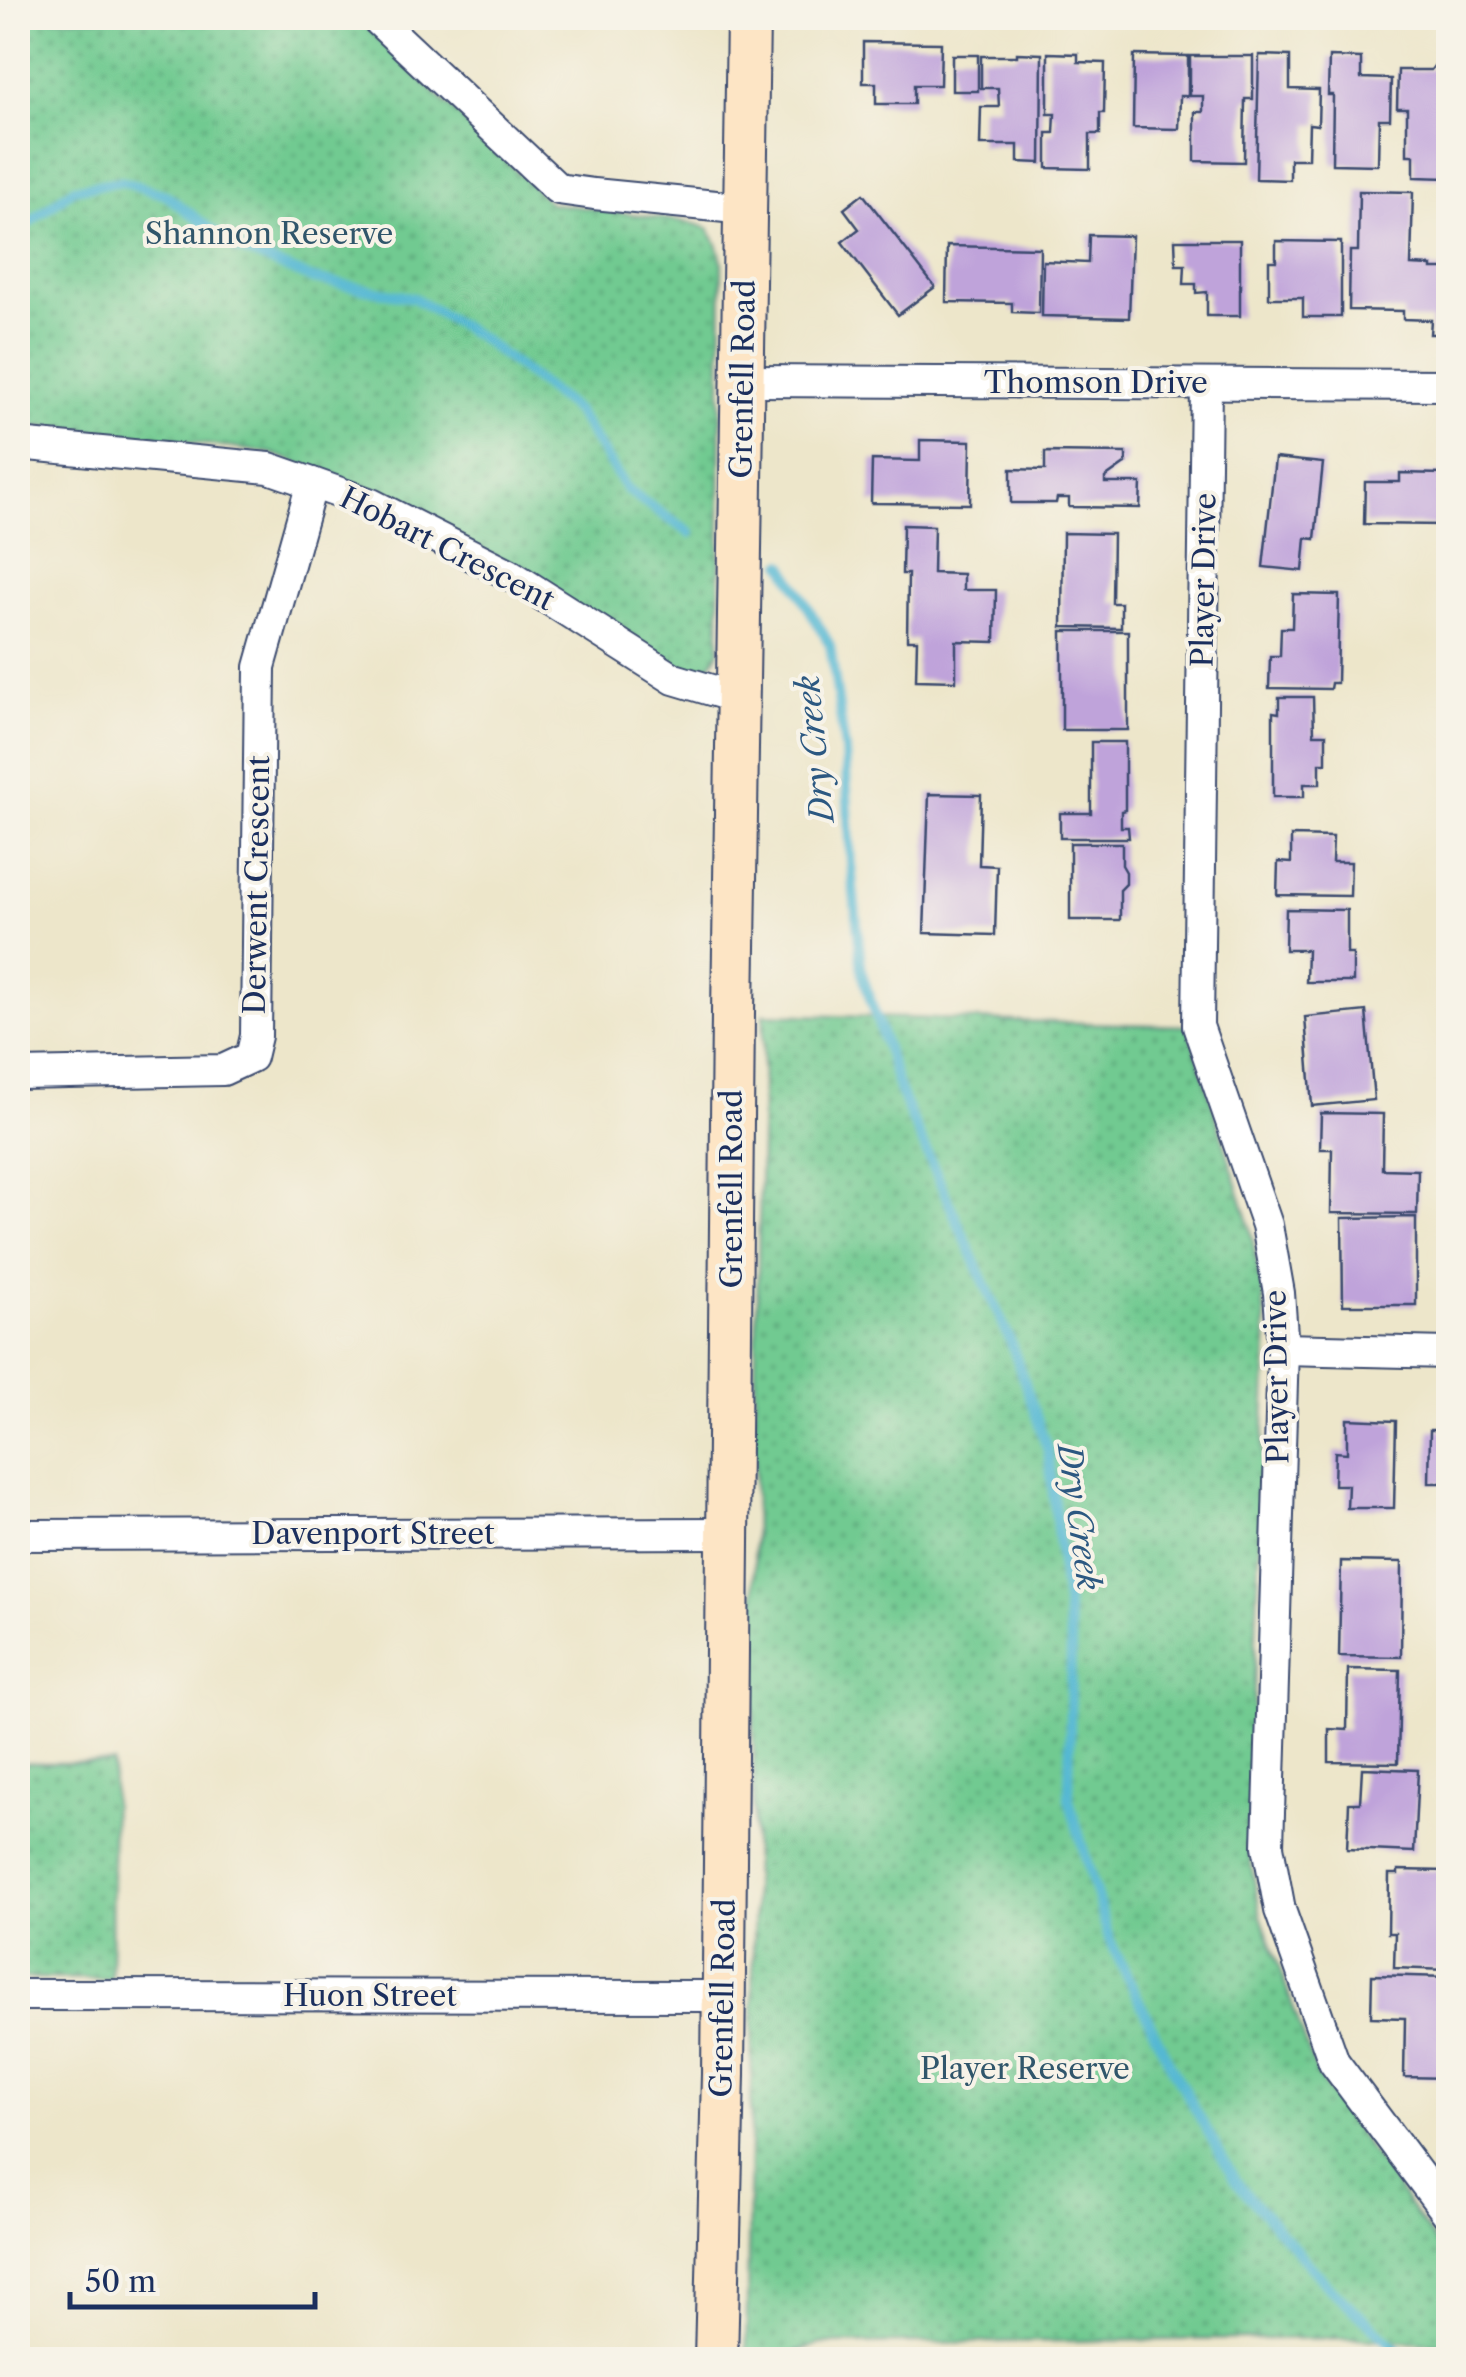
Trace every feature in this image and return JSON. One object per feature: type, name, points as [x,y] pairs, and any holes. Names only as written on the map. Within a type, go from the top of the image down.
[{"type":"main road","name":"Grenfell Road","points":[[716,2360],[748,18]]},
{"type":"street","points":[[376,18],[558,189],[746,209]]},
{"type":"street","name":"Thomson Drive","points":[[744,381],[1448,385]]},
{"type":"street","name":"Player Drive","points":[[1206,384],[1198,1026],[1267,1225],[1279,1293],[1283,1349],[1268,1846],[1280,1910],[1334,2062],[1448,2214]]},
{"type":"street","name":"Hobart Crescent","points":[[18,444],[268,468],[312,483],[371,504],[509,574],[674,679],[738,698]]},
{"type":"street","name":"Derwent Crescent","points":[[18,1074],[223,1070],[252,1057],[256,1036],[260,667],[312,483]]},
{"type":"street","points":[[1283,1349],[1448,1353]]},
{"type":"street","name":"Davenport Street","points":[[18,1535],[728,1533]]},
{"type":"street","name":"Huon Street","points":[[18,1995],[723,1996]]},
{"type":"green space","name":"Shannon Reserve","points":[[18,18],[357,18],[550,203],[708,228],[722,261],[719,651],[711,664],[690,673],[373,491],[271,453],[18,425]]},
{"type":"green space","name":"Player Reserve","points":[[764,1014],[1188,1026],[1250,1226],[1263,1296],[1267,1348],[1248,1847],[1261,1916],[1317,2075],[1448,2260],[1448,2344],[1353,2338],[819,2344],[776,2359],[746,2360],[753,1992],[755,1392]]},
{"type":"green space","points":[[18,1763],[113,1763],[111,1979],[18,1978]]},
{"type":"building","points":[[863,42],[941,43],[940,85],[914,85],[914,104],[876,104],[876,83],[863,83]]},
{"type":"building","points":[[1048,53],[1078,54],[1078,62],[1105,63],[1104,113],[1100,113],[1100,134],[1090,134],[1090,169],[1047,168],[1047,133],[1054,133],[1055,114],[1048,114]]},
{"type":"building","points":[[1042,54],[1041,163],[1018,162],[1018,145],[980,145],[981,107],[999,107],[998,88],[981,88],[981,56]]},
{"type":"building","points":[[952,55],[978,55],[978,91],[952,91]]},
{"type":"building","points":[[1134,55],[1188,56],[1188,96],[1180,96],[1179,129],[1133,128]]},
{"type":"building","points":[[1259,55],[1290,56],[1290,89],[1319,90],[1318,125],[1309,124],[1308,159],[1290,159],[1290,180],[1256,179]]},
{"type":"building","points":[[1190,56],[1253,56],[1253,99],[1245,99],[1244,162],[1195,161],[1195,112],[1203,112],[1203,96],[1190,96]]},
{"type":"building","points":[[1329,57],[1361,58],[1361,78],[1391,79],[1390,119],[1379,119],[1378,165],[1332,164]]},
{"type":"building","points":[[1437,62],[1448,63],[1448,178],[1414,177],[1414,155],[1407,155],[1407,108],[1397,108],[1398,70],[1431,70]]},
{"type":"building","points":[[1359,191],[1413,192],[1411,265],[1447,269],[1446,334],[1430,334],[1431,320],[1403,319],[1403,311],[1349,310],[1350,251],[1358,251]]},
{"type":"building","points":[[863,194],[935,287],[898,315],[842,242],[859,229],[844,209]]},
{"type":"building","points":[[1089,235],[1132,236],[1129,318],[1042,316],[1043,261],[1088,263]]},
{"type":"building","points":[[1175,240],[1240,240],[1240,316],[1207,316],[1207,292],[1196,293],[1196,284],[1184,284],[1185,265],[1176,265]]},
{"type":"building","points":[[1276,241],[1341,242],[1341,317],[1303,317],[1303,298],[1269,298],[1269,261],[1276,261]]},
{"type":"building","points":[[947,246],[1040,248],[1039,313],[1012,312],[1012,303],[946,302]]},
{"type":"building","points":[[920,440],[971,441],[970,504],[871,503],[872,460],[920,461]]},
{"type":"building","points":[[1045,452],[1126,453],[1126,463],[1105,478],[1105,483],[1141,483],[1140,508],[1069,507],[1069,498],[1057,498],[1056,503],[1011,503],[1011,469],[1045,470]]},
{"type":"building","points":[[1275,458],[1323,463],[1315,539],[1306,538],[1303,571],[1263,567]]},
{"type":"building","points":[[1400,473],[1444,474],[1443,525],[1364,524],[1365,482],[1400,482]]},
{"type":"building","points":[[903,525],[934,526],[933,573],[963,574],[963,590],[996,590],[995,642],[956,641],[956,681],[916,680],[917,640],[907,640],[908,574],[902,574]]},
{"type":"building","points":[[1063,533],[1113,534],[1112,603],[1121,603],[1121,628],[1062,627]]},
{"type":"building","points":[[1293,594],[1339,595],[1337,683],[1331,683],[1330,689],[1269,688],[1270,656],[1280,656],[1281,628],[1292,628]]},
{"type":"building","points":[[1062,631],[1128,631],[1128,730],[1062,730]]},
{"type":"building","points":[[1279,697],[1313,697],[1314,734],[1326,734],[1326,763],[1320,763],[1320,784],[1304,784],[1304,797],[1273,797],[1273,712],[1279,713]]},
{"type":"building","points":[[1091,742],[1125,742],[1125,810],[1121,811],[1121,827],[1128,827],[1129,838],[1060,838],[1060,813],[1091,813]]},
{"type":"building","points":[[929,794],[981,795],[979,865],[997,866],[995,935],[924,933]]},
{"type":"building","points":[[1291,836],[1333,837],[1332,862],[1351,862],[1350,896],[1277,895],[1278,862],[1291,863]]},
{"type":"building","points":[[1070,843],[1122,843],[1126,884],[1120,890],[1120,920],[1070,920]]},
{"type":"building","points":[[1286,909],[1347,910],[1347,954],[1353,954],[1353,982],[1306,982],[1307,950],[1285,950]]},
{"type":"building","points":[[1366,1011],[1374,1100],[1312,1106],[1305,1017]]},
{"type":"building","points":[[1321,1113],[1383,1114],[1382,1169],[1418,1170],[1417,1214],[1331,1213],[1332,1149],[1320,1149]]},
{"type":"building","points":[[1416,1217],[1416,1305],[1343,1305],[1342,1218]]},
{"type":"building","points":[[1347,1419],[1396,1421],[1394,1508],[1347,1508],[1348,1485],[1334,1485],[1335,1452],[1347,1453]]},
{"type":"building","points":[[1430,1430],[1448,1430],[1448,1483],[1429,1483]]},
{"type":"building","points":[[1341,1561],[1402,1562],[1401,1657],[1339,1656]]},
{"type":"building","points":[[1348,1669],[1400,1670],[1398,1763],[1329,1762],[1329,1729],[1347,1730]]},
{"type":"building","points":[[1362,1768],[1418,1770],[1414,1852],[1347,1849],[1349,1803],[1360,1803]]},
{"type":"building","points":[[1398,1870],[1448,1871],[1448,1970],[1394,1968],[1395,1933],[1388,1933],[1389,1874],[1398,1874]]},
{"type":"building","points":[[1372,1975],[1448,1977],[1448,2078],[1404,2077],[1405,2018],[1371,2017]]},
{"type":"waterway","name":"Dry Creek","points":[[18,223],[29,223],[73,189],[121,181],[166,195],[234,247],[313,279],[414,298],[479,337],[576,411],[627,490],[690,533]]},
{"type":"waterway","name":"Dry Creek","points":[[783,564],[830,645],[845,749],[862,973],[900,1092],[1010,1340],[1048,1451],[1071,1645],[1069,1799],[1109,1939],[1171,2066],[1235,2180],[1327,2285],[1407,2358]]}]
